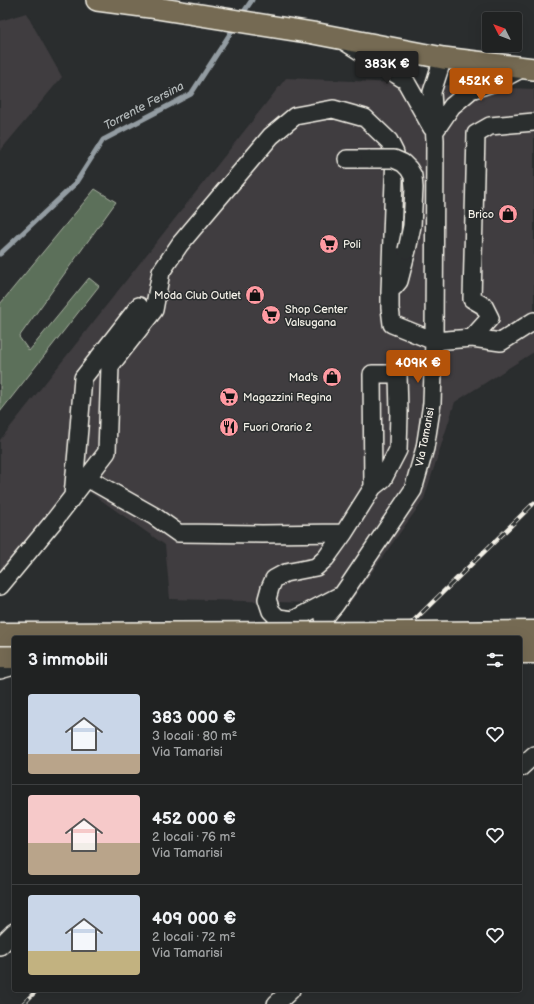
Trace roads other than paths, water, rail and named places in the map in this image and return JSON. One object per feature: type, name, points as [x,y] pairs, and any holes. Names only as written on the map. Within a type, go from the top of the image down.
[{"type":"highway","points":[[0,634],[534,632]]},
{"type":"highway","points":[[522,652],[534,652]]},
{"type":"highway","points":[[0,657],[12,657]]},
{"type":"main road","points":[[97,0],[156,6],[313,33],[443,58],[529,69]]},
{"type":"street","name":"Via Tamarisi","points":[[340,38],[405,80],[434,131]]},
{"type":"street","name":"Via Tamarisi","points":[[324,618],[343,594],[413,490],[425,448],[432,403],[434,342],[434,131],[432,92],[443,58]]},
{"type":"street","points":[[434,131],[452,106],[471,90],[529,69]]},
{"type":"street","points":[[0,586],[107,452],[110,366],[154,310],[161,272],[180,244],[271,136],[295,116],[333,108],[365,118],[389,141],[395,153],[390,292],[392,324],[434,342],[472,338],[501,342],[534,321]]},
{"type":"street","points":[[472,338],[490,318],[484,306],[472,299],[476,134],[490,126],[534,122]]},
{"type":"street","points":[[347,159],[394,159],[403,163],[413,176],[414,188],[412,226],[399,281],[390,292]]},
{"type":"street","points":[[73,496],[79,428],[90,377],[139,306]]},
{"type":"street","points":[[343,594],[293,620],[278,618],[271,611],[267,599],[274,579],[285,573],[316,567],[326,558],[344,533],[372,487],[384,479],[398,450],[400,413],[398,374],[369,374],[372,487]]},
{"type":"street","points":[[87,478],[154,516],[178,533],[344,533]]},
{"type":"street","points":[[0,670],[12,667]]},
{"type":"street","points":[[522,766],[534,755]]},
{"type":"street","points":[[0,946],[12,934]]},
{"type":"street","points":[[276,1004],[288,992]]},
{"type":"waterway","name":"Torrente Fersina","points":[[241,16],[252,0]]},
{"type":"waterway","name":"Torrente Fersina","points":[[0,254],[75,184],[103,140],[191,94],[235,26]]},
{"type":"railway","points":[[398,636],[534,503]]},
{"type":"railway","points":[[23,1004],[35,992]]},
{"type":"place","name":"Brico","points":[[508,214]]},
{"type":"place","name":"Poli","points":[[329,244]]},
{"type":"place","name":"Moda Club Outlet","points":[[255,295]]},
{"type":"place","name":"Shop Center Valsugana","points":[[271,315]]},
{"type":"place","name":"Mad's","points":[[332,377]]},
{"type":"place","name":"Magazzini Regina","points":[[229,397]]},
{"type":"place","name":"Fuori Orario 2","points":[[229,427]]}]
